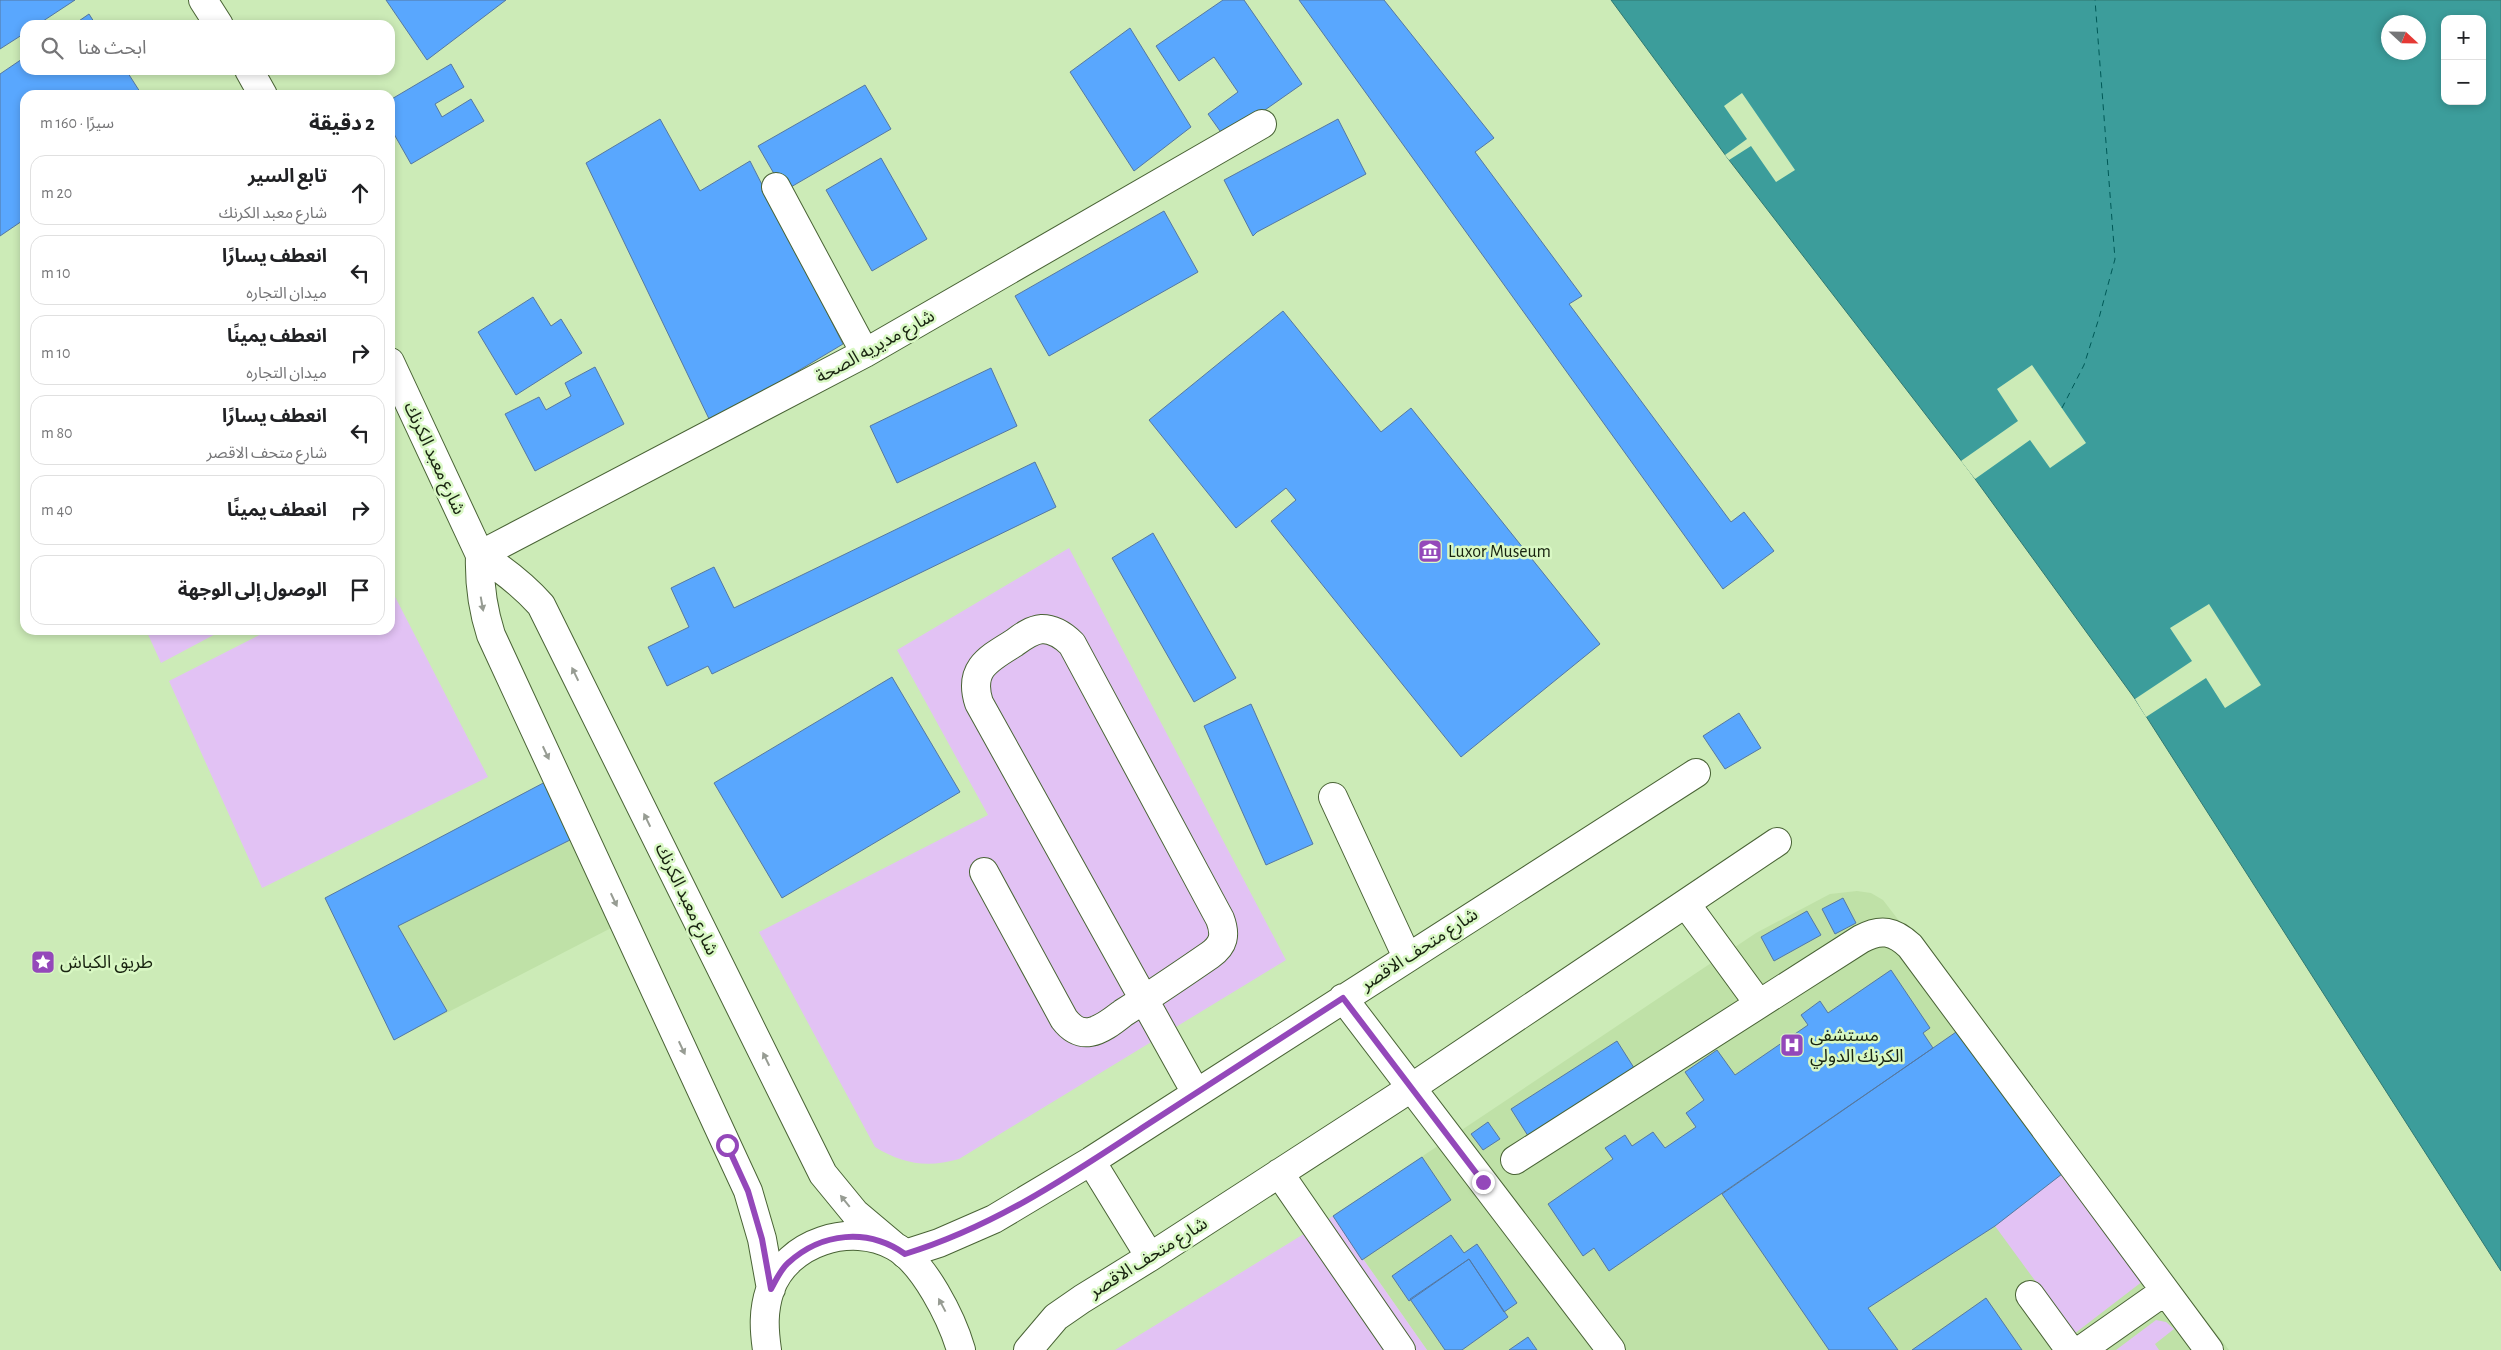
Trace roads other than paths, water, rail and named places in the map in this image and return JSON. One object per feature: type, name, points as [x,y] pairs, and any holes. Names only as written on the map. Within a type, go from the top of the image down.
[{"type":"street","points":[[203,0],[216,20]]},
{"type":"street","points":[[252,75],[260,90]]},
{"type":"street","name":"شارع مديريه الصحة","points":[[480,555],[864,353],[1262,124]]},
{"type":"street","points":[[776,187],[864,353]]},
{"type":"street","name":"شارع معبد الكرنك","points":[[395,373],[480,555],[479,582],[482,608],[491,635],[748,1191],[762,1239],[771,1289]]},
{"type":"street","name":"شارع معبد الكرنك","points":[[480,555],[523,586],[541,605],[823,1174],[855,1213],[899,1250],[934,1289],[955,1330],[961,1350]]},
{"type":"street","points":[[984,872],[1070,1027],[1089,1033],[1144,1000],[1219,948],[1224,939],[1224,929],[1072,644],[1054,631],[1042,629],[1031,632],[988,660],[980,669],[976,680],[975,692],[979,703],[1144,1000],[1196,1093]]},
{"type":"street","name":"شارع متحف الاقصر","points":[[899,1250],[939,1243],[994,1219],[1091,1161],[1407,956],[1696,773]]},
{"type":"street","points":[[1333,797],[1407,956]]},
{"type":"street","name":"شارع متحف الاقصر","points":[[1028,1350],[1056,1317],[1082,1299],[1411,1088],[1777,842]]},
{"type":"street","points":[[1686,904],[1759,1004]]},
{"type":"street","points":[[1515,1160],[1873,932],[1887,931],[1900,936],[1916,954],[2209,1350]]},
{"type":"street","points":[[1343,998],[1611,1350]]},
{"type":"street","points":[[1091,1161],[1150,1257]]},
{"type":"street","points":[[1279,1173],[1401,1350]]},
{"type":"street","points":[[767,1349],[763,1318],[771,1289],[786,1264],[809,1246],[837,1236],[866,1236],[899,1250]]},
{"type":"street","points":[[2081,1350],[2165,1290]]},
{"type":"street","points":[[2030,1295],[2070,1350]]},
{"type":"water","points":[[1611,0],[2501,0],[2501,1271],[2135,699],[1970,472],[1729,160]]},
{"type":"place","name":"Luxor Museum","points":[[1430,551]]},
{"type":"place","name":"طريق الكباش","points":[[43,962]]},
{"type":"place","name":"مستشفى الكرنك الدولي","points":[[1792,1045]]}]
